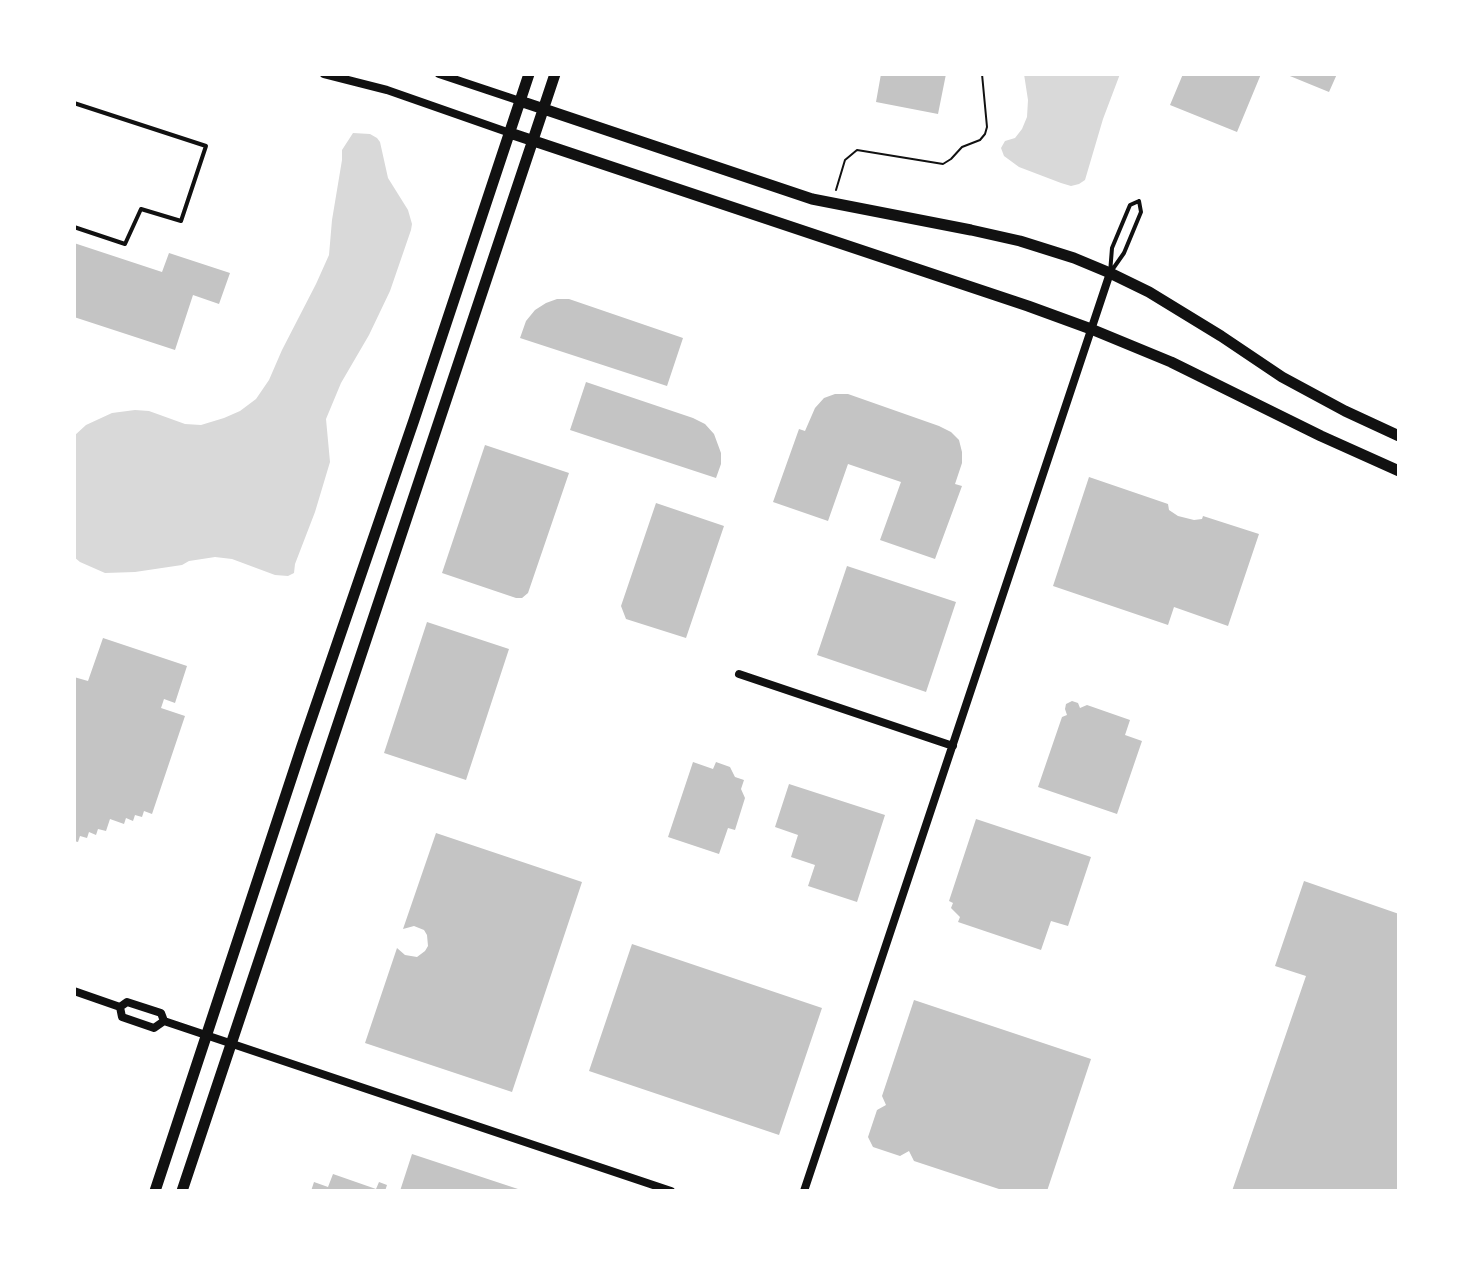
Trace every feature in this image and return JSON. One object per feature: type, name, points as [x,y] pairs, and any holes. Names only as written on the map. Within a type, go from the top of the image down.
[{"type":"street","points":[[324,74],[387,90],[1091,329],[1171,362],[1399,471]]},
{"type":"street","points":[[439,74],[812,199],[971,230],[1052,250],[1149,292],[1308,392],[1399,436]]},
{"type":"street","points":[[155,1191],[529,74]]},
{"type":"street","points":[[182,1191],[555,74]]},
{"type":"street","points":[[804,1191],[1110,273]]},
{"type":"street","points":[[739,674],[953,746]]},
{"type":"street","points":[[74,991],[120,1007]]},
{"type":"street","points":[[120,1007],[127,1002],[161,1013],[164,1021],[206,1036],[671,1191]]},
{"type":"street","points":[[120,1007],[122,1017],[154,1028],[164,1021]]},
{"type":"lane","points":[[74,103],[206,146],[181,221],[141,209],[125,244],[74,227]]},
{"type":"lane","points":[[1139,201],[1141,212],[1124,253],[1110,273],[1112,248],[1130,205],[1139,201]]},
{"type":"path","points":[[836,190],[845,160],[857,150],[943,164],[962,147],[980,140],[985,134],[987,119],[982,74]]},
{"type":"shaded area","points":[[1024,74],[1120,74],[1085,180],[1079,184],[1071,186],[1061,183],[1019,167],[1004,156],[1001,148],[1005,141],[1015,138],[1027,117]]},
{"type":"shaded area","points":[[353,133],[370,134],[380,142],[388,178],[408,210],[412,224],[390,291],[341,383],[326,419],[330,462],[294,573],[275,575],[232,559],[215,557],[135,572],[105,573],[80,562],[74,557],[74,436],[86,425],[112,413],[149,411],[185,424],[201,425],[240,411],[256,399],[269,380],[329,255],[342,150]]},
{"type":"building","points":[[881,74],[946,74],[938,114],[876,102]]},
{"type":"building","points":[[1183,74],[1261,74],[1237,132],[1170,105]]},
{"type":"building","points":[[1285,74],[1337,74],[1329,92]]},
{"type":"building","points":[[74,243],[162,272],[169,253],[230,273],[219,304],[193,295],[175,350],[74,317]]},
{"type":"building","points":[[557,299],[569,299],[683,338],[667,386],[520,338],[526,321],[535,310]]},
{"type":"building","points":[[586,382],[705,424],[714,434],[721,453],[716,478],[570,430]]},
{"type":"building","points":[[848,394],[939,426],[959,440],[962,463],[955,484],[962,486],[935,559],[880,540],[901,482],[848,464],[828,521],[773,502],[799,429],[805,431],[815,408],[824,398]]},
{"type":"building","points":[[485,445],[569,473],[528,593],[522,598],[442,573]]},
{"type":"building","points":[[1089,477],[1168,504],[1169,510],[1178,516],[1194,520],[1203,516],[1259,534],[1228,626],[1174,607],[1168,625],[1053,586]]},
{"type":"building","points":[[656,503],[724,526],[686,638],[626,619],[621,606]]},
{"type":"building","points":[[847,566],[956,602],[926,692],[817,655]]},
{"type":"building","points":[[427,622],[509,649],[466,780],[384,753]]},
{"type":"building","points":[[103,638],[187,666],[175,703],[164,699],[161,708],[185,716],[152,814],[144,811],[142,817],[135,815],[133,821],[126,818],[124,824],[110,819],[106,831],[98,829],[96,835],[89,832],[87,838],[80,836],[78,842],[74,841],[74,677],[88,681]]},
{"type":"building","points":[[1072,701],[1078,703],[1080,708],[1087,705],[1130,720],[1125,735],[1142,741],[1117,814],[1038,787],[1062,717],[1067,715],[1066,704]]},
{"type":"building","points":[[693,762],[713,769],[716,762],[730,767],[735,777],[744,780],[741,789],[745,798],[735,830],[728,828],[719,854],[668,837]]},
{"type":"building","points":[[789,784],[885,815],[857,902],[808,886],[815,865],[791,857],[798,835],[775,827]]},
{"type":"building","points":[[976,819],[1091,857],[1068,926],[1051,921],[1041,950],[958,922],[960,917],[951,908],[953,903],[949,901]]},
{"type":"building","points":[[436,833],[582,882],[512,1092],[365,1043],[397,948],[405,955],[417,957],[428,946],[424,930],[414,926],[403,929]]},
{"type":"building","points":[[1304,881],[1399,914],[1399,1191],[1232,1191],[1306,976],[1275,966]]},
{"type":"building","points":[[632,944],[822,1008],[779,1135],[589,1071]]},
{"type":"building","points":[[914,1000],[1091,1059],[1047,1191],[1005,1191],[914,1161],[909,1151],[900,1156],[873,1147],[868,1137],[877,1110],[886,1105],[882,1096]]},
{"type":"building","points":[[412,1154],[521,1190],[521,1191],[400,1191]]},
{"type":"building","points":[[333,1174],[376,1189],[379,1182],[387,1185],[385,1191],[311,1191],[314,1182],[328,1187]]}]
